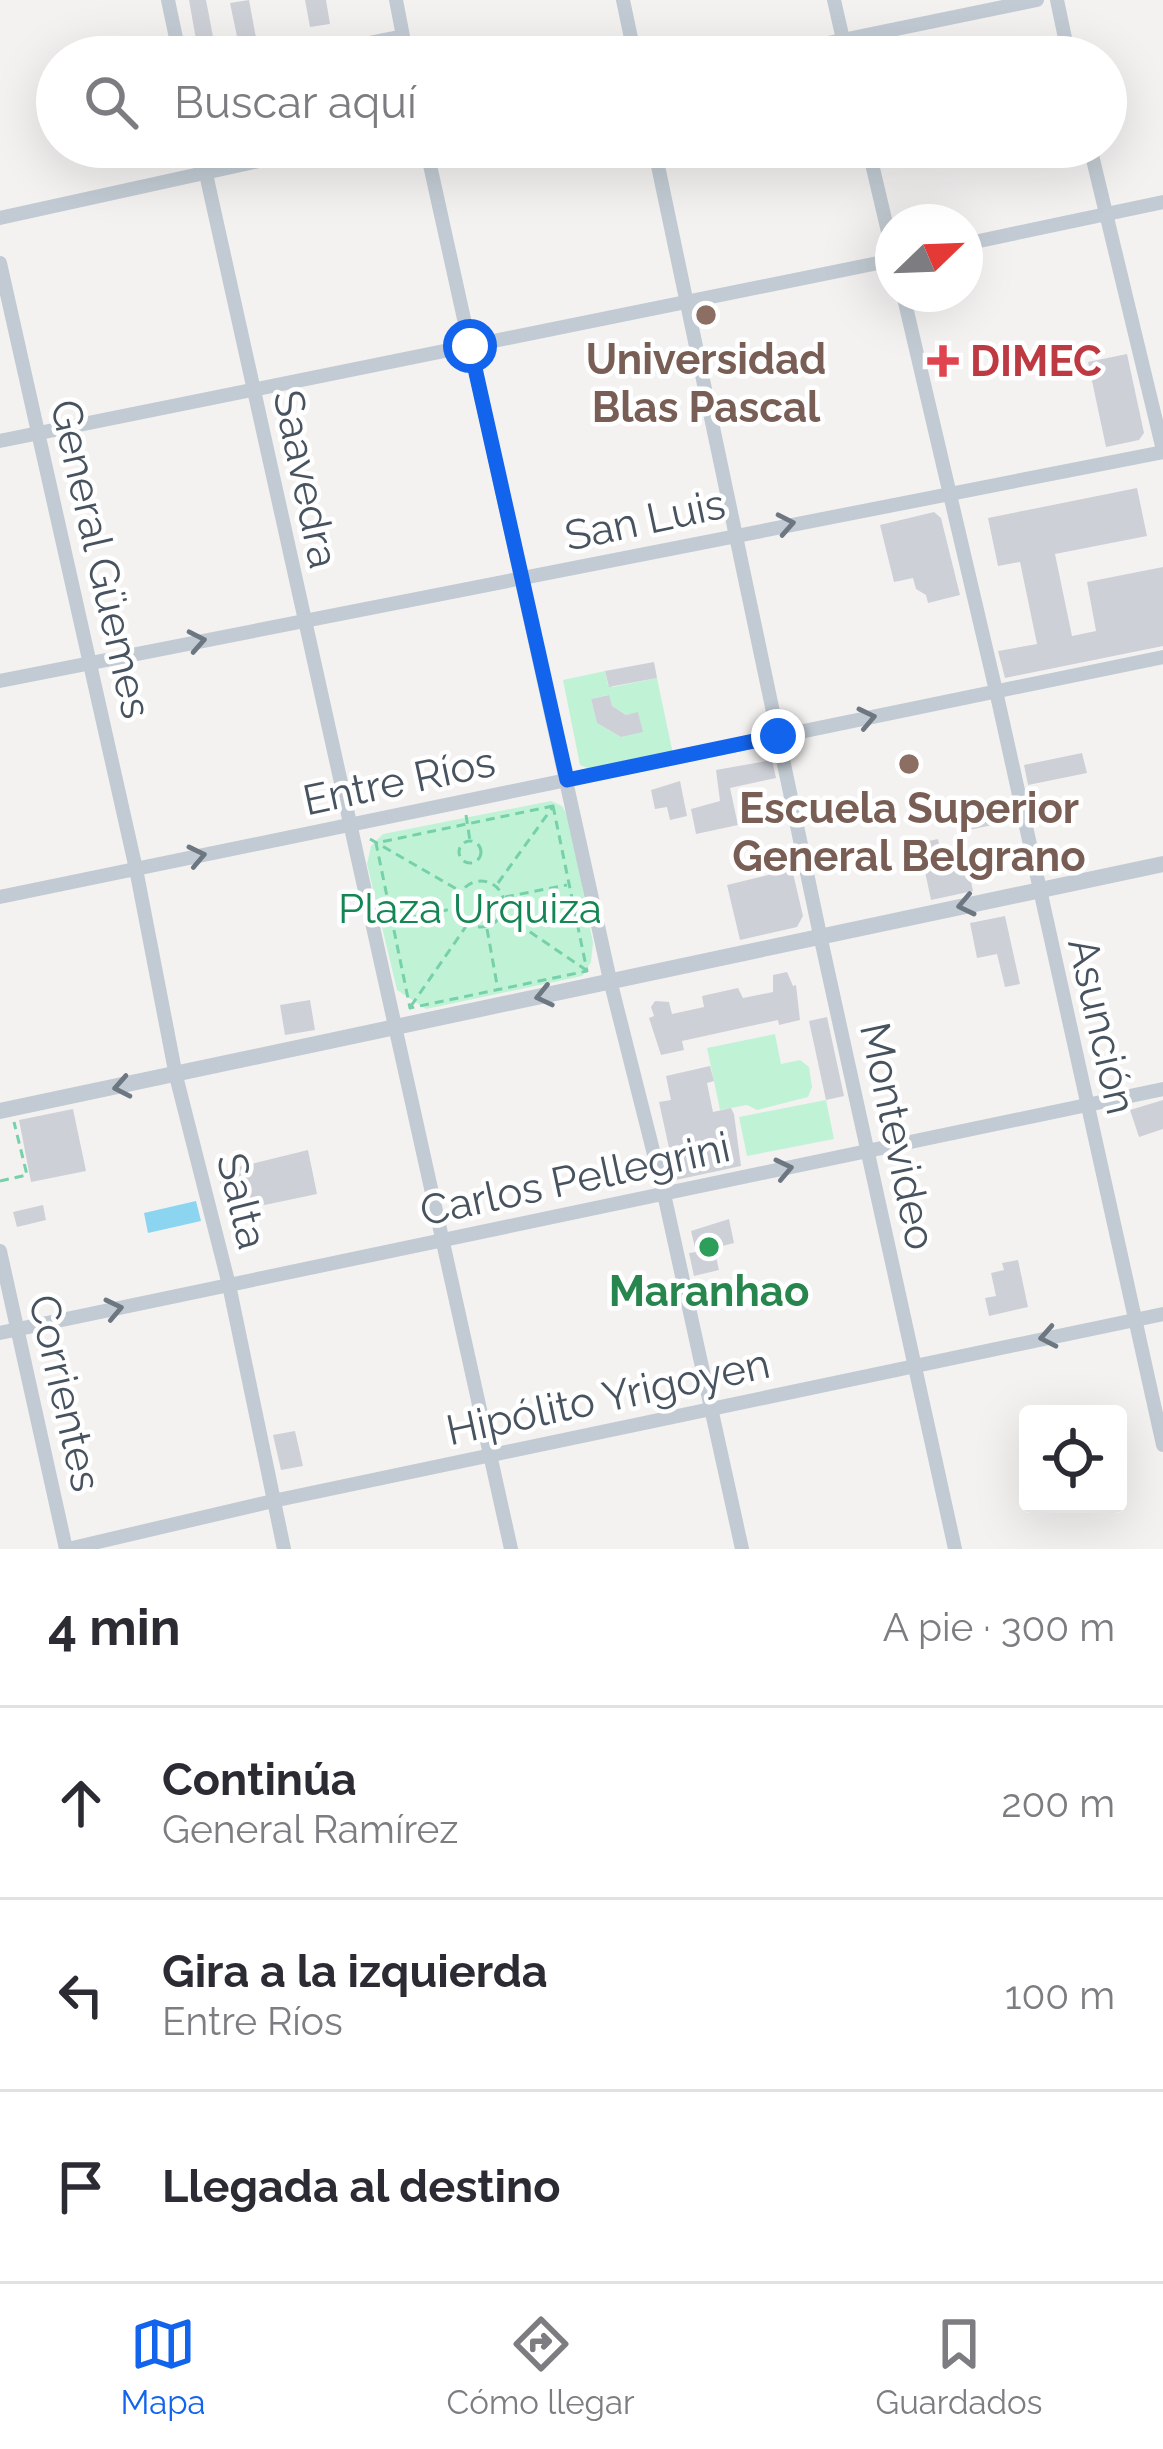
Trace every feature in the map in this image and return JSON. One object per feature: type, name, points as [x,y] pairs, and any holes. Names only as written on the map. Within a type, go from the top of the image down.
[{"type":"street","points":[[168,0],[176,36]]},
{"type":"street","points":[[396,0],[403,36]]},
{"type":"street","points":[[623,0],[631,36]]},
{"type":"street","points":[[834,0],[842,36]]},
{"type":"street","points":[[862,36],[1036,0]]},
{"type":"street","points":[[1057,0],[1065,36]]},
{"type":"street","name":"Saavedra","points":[[204,168],[511,1549]]},
{"type":"street","points":[[0,218],[222,168]]},
{"type":"street","points":[[431,168],[610,980],[664,1194],[742,1549]]},
{"type":"street","name":"Montevideo","points":[[659,168],[955,1549]]},
{"type":"street","points":[[873,168],[881,204]]},
{"type":"street","points":[[1095,168],[1163,451]]},
{"type":"street","points":[[983,240],[1163,202]]},
{"type":"street","points":[[0,441],[875,260]]},
{"type":"street","name":"General Güemes","points":[[0,263],[136,869]]},
{"type":"street","name":"Asunción","points":[[907,312],[1163,1445]]},
{"type":"street","name":"San Luis","points":[[0,681],[1163,451]]},
{"type":"street","name":"Entre Ríos","points":[[0,897],[1163,656]]},
{"type":"street","points":[[6,1110],[393,1030],[500,997],[610,980],[1163,864]]},
{"type":"street","name":"Salta","points":[[136,869],[176,1076],[229,1285],[284,1549]]},
{"type":"street","name":"Carlos Pellegrini","points":[[0,1333],[1163,1089]]},
{"type":"street","name":"Corrientes","points":[[0,1251],[67,1549]]},
{"type":"street","name":"Hipólito Yrigoyen","points":[[67,1549],[1163,1314]]},
{"type":"lane","points":[[382,36],[402,32]]},
{"type":"path","points":[[496,886],[567,780]]},
{"type":"path","points":[[464,801],[470,841]]},
{"type":"path","points":[[376,843],[553,806]]},
{"type":"path","points":[[553,806],[587,971]]},
{"type":"path","points":[[349,824],[461,891]]},
{"type":"path","points":[[376,843],[410,1008]]},
{"type":"path","points":[[477,881],[496,886],[504,898],[502,914],[486,927],[468,923],[458,908],[461,891],[477,881]]},
{"type":"path","points":[[504,898],[570,885]]},
{"type":"path","points":[[392,921],[458,908]]},
{"type":"path","points":[[502,914],[587,971],[610,980]]},
{"type":"path","points":[[393,1030],[468,923]]},
{"type":"path","points":[[486,927],[500,997]]},
{"type":"path","points":[[410,1008],[500,997],[587,971]]},
{"type":"path","points":[[0,1181],[27,1175],[6,1110]]},
{"type":"green space","points":[[605,671],[613,687],[657,678],[673,754],[593,770],[580,765],[563,680]],"holes":[[[608,695],[612,706],[626,715],[638,713],[642,732],[621,737],[597,723],[591,699]]]},
{"type":"green space","name":"Plaza Urquiza","points":[[551,801],[562,806],[569,818],[593,943],[591,962],[582,976],[426,1009],[397,990],[367,864],[371,846],[383,834]]},
{"type":"green space","points":[[775,1034],[781,1064],[800,1060],[809,1067],[812,1087],[808,1097],[757,1110],[747,1105],[720,1110],[707,1048]]},
{"type":"green space","points":[[826,1100],[834,1139],[747,1156],[739,1117]]},
{"type":"water","points":[[196,1201],[201,1221],[148,1233],[144,1213]]},
{"type":"building","points":[[189,0],[206,0],[213,36],[195,36]]},
{"type":"building","points":[[249,0],[256,36],[237,36],[230,3]]},
{"type":"building","points":[[305,0],[326,0],[330,24],[310,27]]},
{"type":"building","points":[[1127,354],[1144,433],[1139,440],[1106,447],[1088,362]]},
{"type":"building","points":[[1137,488],[1147,536],[1055,554],[1072,636],[1096,631],[1087,582],[1163,567],[1163,646],[1005,678],[998,651],[1037,644],[1020,562],[998,566],[988,518]]},
{"type":"building","points":[[934,512],[941,518],[960,595],[928,603],[913,578],[894,582],[880,525]]},
{"type":"building","points":[[654,662],[657,678],[609,687],[605,671]]},
{"type":"building","points":[[609,695],[612,706],[626,715],[638,712],[643,732],[621,737],[597,723],[591,699]]},
{"type":"building","points":[[1082,753],[1087,773],[1028,785],[1024,765]]},
{"type":"building","points":[[772,760],[776,778],[730,788],[738,825],[696,834],[691,809],[720,801],[716,770]]},
{"type":"building","points":[[680,781],[687,816],[670,820],[667,807],[655,809],[651,790]]},
{"type":"building","points":[[1007,806],[1011,821],[969,830],[966,815]]},
{"type":"building","points":[[938,839],[943,861],[966,857],[973,891],[931,900],[919,843]]},
{"type":"building","points":[[792,869],[803,916],[797,927],[740,940],[727,885]]},
{"type":"building","points":[[1005,916],[1020,984],[1005,987],[997,954],[977,958],[970,923]]},
{"type":"building","points":[[787,972],[796,985],[800,1020],[779,1025],[778,1020],[682,1041],[684,1050],[661,1055],[649,1018],[654,1016],[655,1001],[669,1002],[672,1014],[704,1007],[702,996],[738,988],[743,998],[773,992],[773,975]]},
{"type":"building","points":[[310,1000],[315,1030],[285,1035],[280,1005]]},
{"type":"building","points":[[827,1017],[844,1096],[826,1100],[809,1021]]},
{"type":"building","points":[[710,1066],[714,1081],[707,1083],[713,1112],[731,1108],[741,1166],[676,1180],[659,1102],[671,1100],[666,1076]]},
{"type":"building","points":[[1163,1100],[1163,1129],[1139,1137],[1130,1110]]},
{"type":"building","points":[[73,1109],[86,1171],[31,1182],[19,1120]]},
{"type":"building","points":[[308,1150],[317,1194],[227,1213],[218,1172]]},
{"type":"building","points":[[43,1205],[46,1220],[17,1227],[13,1212]]},
{"type":"building","name":"Maranhao","points":[[729,1219],[734,1243],[714,1248],[719,1270],[694,1276],[691,1231]]},
{"type":"building","points":[[1018,1260],[1028,1307],[989,1316],[985,1298],[996,1296],[991,1273],[1004,1270],[1002,1263]]},
{"type":"building","points":[[295,1431],[303,1466],[281,1470],[273,1435]]},
{"type":"place","name":"Universidad Blas Pascal","points":[[706,315]]},
{"type":"place","name":"DIMEC","points":[[943,361]]},
{"type":"place","name":"Escuela Superior General Belgrano","points":[[909,764]]},
{"type":"place","name":"Maranhao","points":[[709,1247]]},
{"type":"route","points":[[470,346],[567,780],[778,736]]}]
